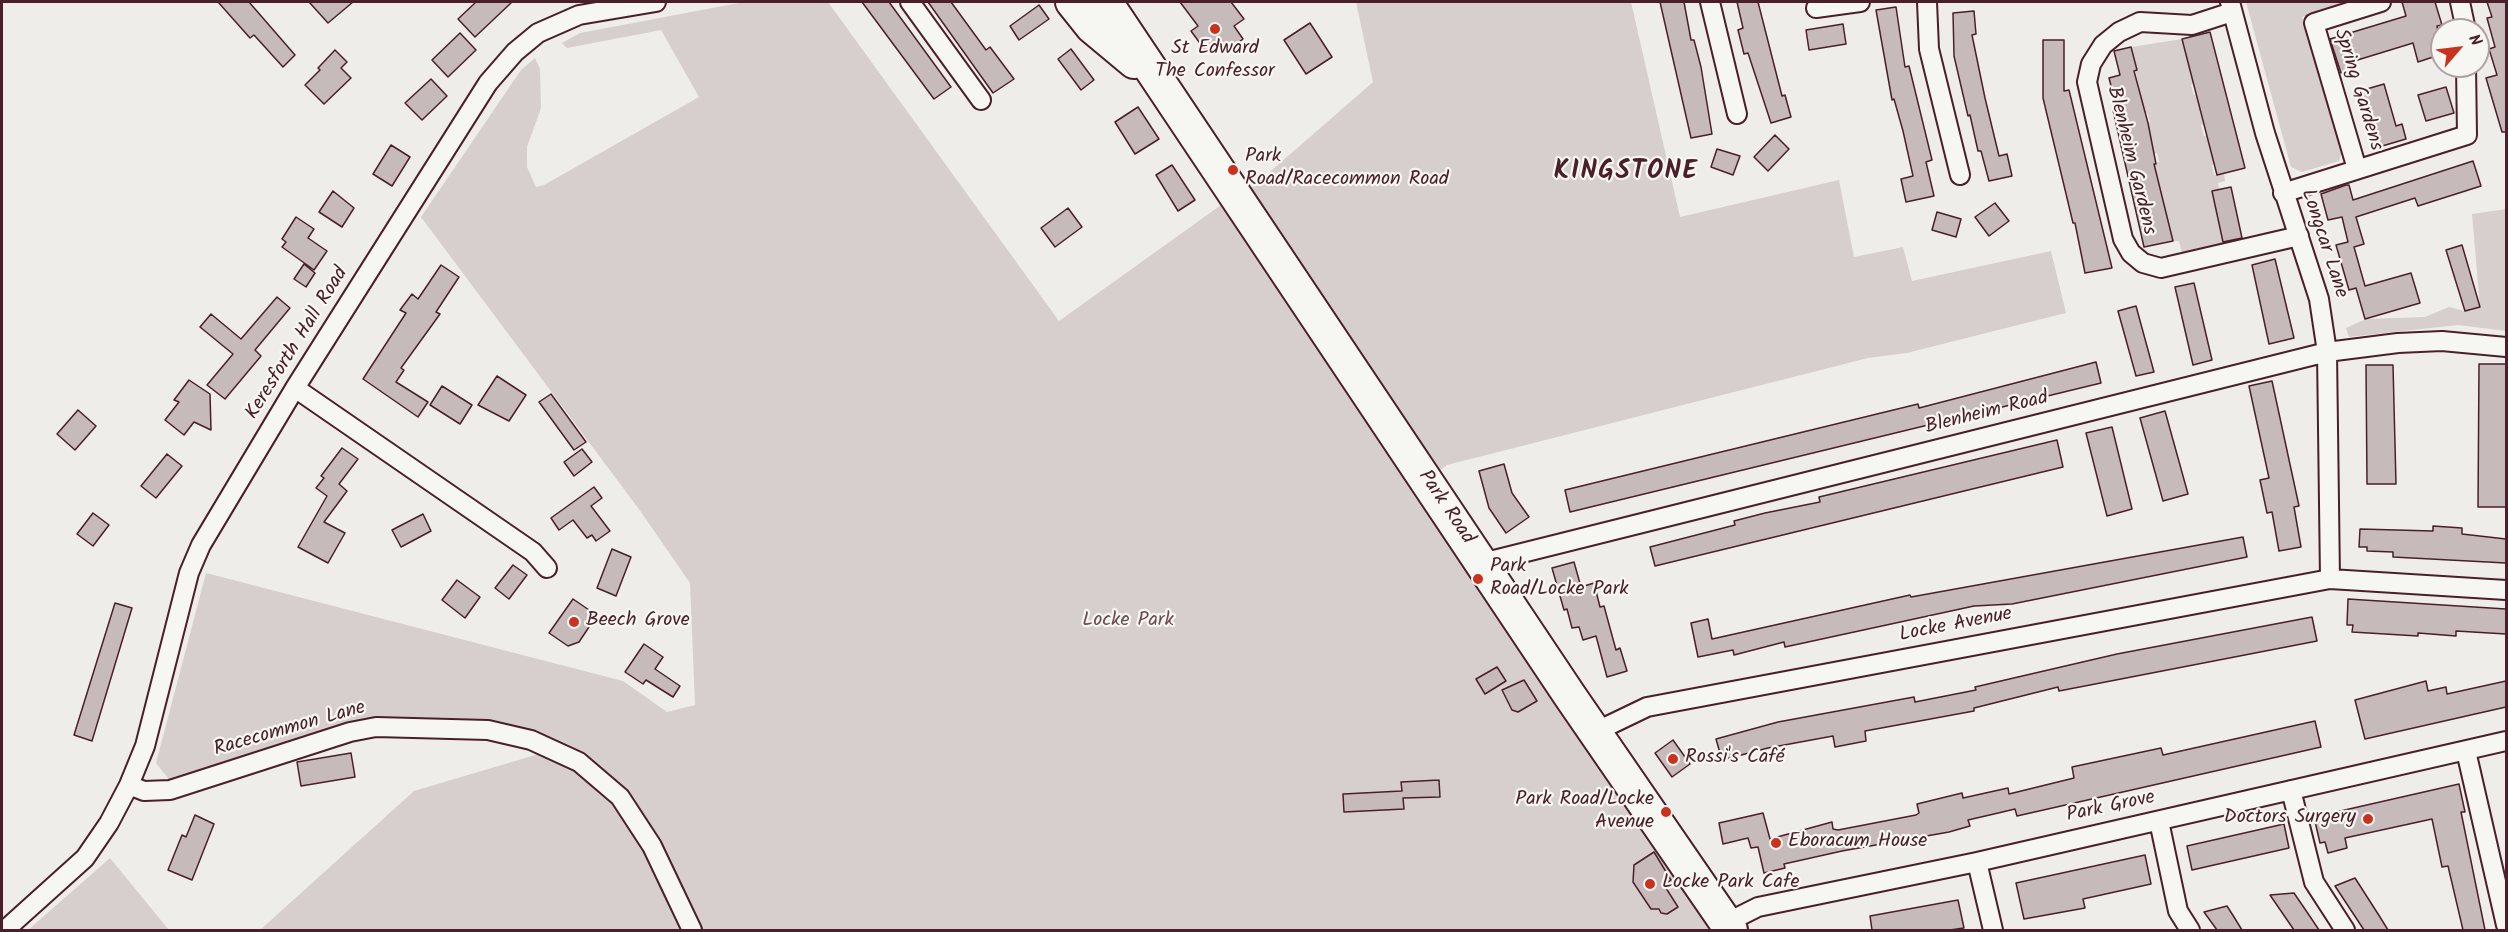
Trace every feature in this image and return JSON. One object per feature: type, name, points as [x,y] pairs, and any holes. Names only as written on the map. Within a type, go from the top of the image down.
[{"type":"highway","name":"Park Road","points":[[1072,2],[1092,27],[1160,84]]},
{"type":"highway","name":"Park Road","points":[[1106,2],[1594,732],[1729,927]]},
{"type":"street","name":"Keresforth Hall Road","points":[[5,930],[85,858],[109,823],[129,785],[145,746],[166,672],[189,573],[201,545],[295,388],[488,83],[515,52],[538,33],[579,15],[656,2]]},
{"type":"street","points":[[910,2],[981,100]]},
{"type":"street","points":[[1710,2],[1737,114]]},
{"type":"street","points":[[1816,8],[1848,2]]},
{"type":"street","points":[[1927,2],[1929,49],[1960,175]]},
{"type":"street","name":"Spring Gardens","points":[[2357,169],[2314,23],[2381,2]]},
{"type":"street","points":[[2460,2],[2463,18]]},
{"type":"street","name":"Longcar Lane","points":[[2231,7],[2283,193],[2319,299],[2326,352],[2330,579]]},
{"type":"street","name":"Blenheim Gardens","points":[[2231,7],[2192,25],[2140,22],[2119,32],[2103,45],[2091,64],[2087,82],[2123,239],[2131,254],[2143,263],[2161,268],[2299,236]]},
{"type":"street","name":"Spring Gardens","points":[[2283,193],[2467,135],[2466,78]]},
{"type":"street","name":"Blenheim Road","points":[[1482,563],[2326,352],[2398,343],[2431,342],[2506,347]]},
{"type":"street","points":[[295,388],[533,552],[547,568]]},
{"type":"street","name":"Locke Avenue","points":[[1594,732],[1647,707],[2330,579],[2506,590]]},
{"type":"street","name":"Racecommon Lane","points":[[129,785],[144,791],[170,790],[350,732],[376,727],[488,730],[531,740],[579,762],[620,797],[652,846],[692,930]]},
{"type":"street","name":"Park Grove","points":[[1729,927],[1758,907],[1977,862],[2506,741]]},
{"type":"street","points":[[2466,750],[2506,926]]},
{"type":"street","points":[[2291,790],[2313,882],[2344,930]]},
{"type":"street","points":[[2159,821],[2178,911],[2190,930]]},
{"type":"street","points":[[1977,862],[1994,930]]},
{"type":"green space","name":"Locke Park","points":[[744,2],[828,2],[1059,321],[1221,205],[1710,930],[700,930],[659,841],[615,779],[551,739],[524,729],[368,721],[171,782],[156,763],[206,573],[623,681],[667,712],[695,705],[690,583],[641,512],[421,217],[521,70],[535,58],[540,69],[541,108],[527,147],[527,167],[536,187],[544,185],[699,97],[661,30],[567,48],[562,43],[580,33]]},
{"type":"green space","points":[[1356,2],[1631,2],[1680,217],[1839,180],[1854,257],[1903,247],[1912,281],[2051,251],[2066,313],[1907,353],[1868,358],[1447,465],[1440,470],[1249,190],[1373,82]]},
{"type":"green space","points":[[2246,2],[2349,2],[2302,17],[2342,152],[2339,161],[2302,172],[2291,167]]},
{"type":"green space","points":[[2182,39],[2186,55],[2194,53],[2198,69],[2190,71],[2194,95],[2204,92],[2207,110],[2200,112],[2204,136],[2214,133],[2211,151],[2214,175],[2224,173],[2225,181],[2218,183],[2219,189],[2212,191],[2224,243],[2182,253],[2179,241],[2173,241],[2169,224],[2158,226],[2145,166],[2159,162],[2157,153],[2154,154],[2136,126],[2150,122],[2147,113],[2144,113],[2125,92],[2139,88],[2131,47]]},
{"type":"green space","points":[[2506,209],[2506,331],[2458,325],[2349,337],[2346,328],[2366,319],[2425,317],[2449,307],[2465,311],[2480,307],[2472,214]]},
{"type":"green space","points":[[542,753],[572,769],[612,801],[647,851],[681,930],[260,930],[414,791]]},
{"type":"green space","points":[[110,858],[169,930],[28,930]]},
{"type":"building","points":[[218,2],[249,2],[295,55],[283,67],[254,35],[250,38]]},
{"type":"building","points":[[309,2],[353,2],[328,23]]},
{"type":"building","points":[[476,2],[512,2],[475,37],[458,19]]},
{"type":"building","points":[[862,2],[889,2],[951,87],[934,99]]},
{"type":"building","points":[[928,2],[951,2],[986,50],[990,47],[1014,79],[993,93]]},
{"type":"building","name":"St Edward The Confessor","points":[[1180,2],[1231,2],[1244,19],[1234,26],[1243,39],[1225,53],[1216,41],[1205,50],[1191,31],[1198,26]]},
{"type":"building","points":[[1660,2],[1684,2],[1691,40],[1694,40],[1701,67],[1712,134],[1691,138]]},
{"type":"building","points":[[1737,2],[1758,2],[1782,96],[1785,95],[1791,117],[1771,123],[1748,53],[1744,54],[1738,30],[1743,28]]},
{"type":"building","points":[[2402,2],[2435,2],[2440,18],[2430,18],[2430,58],[2418,62],[2413,43],[2351,62],[2353,70],[2341,73],[2330,39],[2406,16]]},
{"type":"building","points":[[2487,2],[2506,2],[2506,132],[2502,132],[2486,78],[2497,75],[2490,52],[2490,49],[2495,47],[2490,29],[2490,18],[2487,18],[2492,17]]},
{"type":"building","points":[[1039,5],[1049,19],[1019,40],[1010,26]]},
{"type":"building","points":[[1896,7],[1905,67],[1909,66],[1932,160],[1926,162],[1934,196],[1906,202],[1901,179],[1913,176],[1903,131],[1894,99],[1892,100],[1876,10]]},
{"type":"building","points":[[1974,11],[1976,34],[1972,35],[1985,98],[1999,156],[2007,154],[2012,176],[1989,181],[1981,151],[1978,151],[1970,115],[1968,116],[1954,56],[1953,13]]},
{"type":"building","points":[[1310,23],[1332,57],[1306,74],[1284,40]]},
{"type":"building","points":[[1843,24],[1846,44],[1809,50],[1806,30]]},
{"type":"building","points":[[2210,32],[2245,168],[2217,175],[2182,39]]},
{"type":"building","points":[[460,33],[476,50],[448,77],[432,60]]},
{"type":"building","points":[[2043,40],[2064,40],[2064,91],[2069,90],[2112,268],[2085,273],[2075,223],[2073,223],[2043,98]]},
{"type":"building","points":[[2131,47],[2137,70],[2134,71],[2148,123],[2156,164],[2154,164],[2173,241],[2144,247],[2113,110],[2117,109],[2109,78],[2120,75],[2114,51]]},
{"type":"building","points":[[1071,49],[1094,80],[1081,90],[1058,59]]},
{"type":"building","points":[[335,50],[347,62],[341,68],[351,78],[324,104],[305,85]]},
{"type":"building","points":[[431,79],[447,96],[422,120],[405,103]]},
{"type":"building","points":[[2384,84],[2396,126],[2402,124],[2406,139],[2372,149],[2368,134],[2372,133],[2360,91]]},
{"type":"building","points":[[2446,87],[2454,113],[2426,121],[2418,95]]},
{"type":"building","points":[[1138,107],[1159,139],[1135,154],[1115,122]]},
{"type":"building","points":[[1775,135],[1789,149],[1768,171],[1754,157]]},
{"type":"building","points":[[391,145],[410,157],[392,186],[373,174]]},
{"type":"building","points":[[1717,149],[1740,156],[1733,175],[1711,167]]},
{"type":"building","points":[[2473,161],[2481,186],[2418,206],[2415,198],[2356,217],[2364,244],[2354,247],[2365,286],[2411,273],[2420,303],[2365,319],[2356,288],[2349,290],[2336,245],[2348,242],[2342,217],[2328,220],[2321,194],[2349,185],[2353,200]]},
{"type":"building","points":[[1172,165],[1195,200],[1178,211],[1156,175]]},
{"type":"building","points":[[2231,187],[2242,238],[2223,242],[2212,191]]},
{"type":"building","points":[[333,191],[354,208],[342,227],[319,212]]},
{"type":"building","points":[[1995,203],[2009,221],[1989,236],[1975,217]]},
{"type":"building","points":[[1068,208],[1082,227],[1055,247],[1041,228]]},
{"type":"building","points":[[1937,212],[1961,219],[1956,237],[1932,230]]},
{"type":"building","points":[[296,217],[314,229],[308,238],[327,251],[314,270],[282,247],[286,242],[282,239]]},
{"type":"building","points":[[2462,245],[2480,307],[2465,311],[2446,250]]},
{"type":"building","points":[[2275,259],[2294,338],[2269,344],[2252,265]]},
{"type":"building","points":[[304,264],[315,273],[306,287],[294,279]]},
{"type":"building","points":[[441,265],[459,277],[436,312],[440,314],[401,368],[404,370],[396,382],[428,402],[418,417],[363,379],[406,313],[400,310],[412,294],[418,299]]},
{"type":"building","points":[[2194,283],[2212,360],[2193,365],[2175,287]]},
{"type":"building","points":[[277,297],[290,308],[255,350],[261,356],[225,399],[207,385],[233,354],[200,327],[211,314],[241,339]]},
{"type":"building","points":[[2136,306],[2154,372],[2136,376],[2118,311]]},
{"type":"building","points":[[2096,362],[2101,383],[1570,512],[1565,490],[1918,404],[1919,408]]},
{"type":"building","points":[[2479,364],[2506,364],[2506,507],[2478,507]]},
{"type":"building","points":[[2366,365],[2393,365],[2396,484],[2367,484]]},
{"type":"building","points":[[497,376],[526,395],[509,421],[478,405]]},
{"type":"building","points":[[189,380],[210,394],[211,430],[194,422],[184,435],[165,420],[179,402],[174,400]]},
{"type":"building","points":[[2272,381],[2299,506],[2294,507],[2301,547],[2279,551],[2272,512],[2267,513],[2260,480],[2269,478],[2249,386]]},
{"type":"building","points":[[442,386],[472,405],[460,424],[430,405]]},
{"type":"building","points":[[551,394],[586,442],[574,450],[539,402]]},
{"type":"building","points":[[78,410],[96,426],[75,450],[57,434]]},
{"type":"building","points":[[2165,411],[2188,494],[2163,501],[2140,418]]},
{"type":"building","points":[[2112,427],[2132,509],[2107,516],[2086,433]]},
{"type":"building","points":[[2057,440],[2063,467],[1655,566],[1650,547],[1735,525],[1734,521],[1820,502],[1819,497]]},
{"type":"building","points":[[342,448],[358,459],[339,484],[347,491],[324,522],[345,533],[328,563],[298,547],[327,496],[316,488],[324,478],[321,476]]},
{"type":"building","points":[[582,449],[592,462],[574,476],[564,462]]},
{"type":"building","points":[[167,454],[182,466],[156,498],[141,486]]},
{"type":"building","points":[[1504,464],[1512,493],[1529,517],[1506,533],[1489,508],[1479,471]]},
{"type":"building","points":[[594,487],[602,498],[591,506],[610,531],[596,541],[592,535],[587,538],[573,520],[559,530],[551,518]]},
{"type":"building","points":[[93,513],[109,525],[93,546],[77,534]]},
{"type":"building","points":[[423,514],[431,531],[401,547],[392,530]]},
{"type":"building","points":[[2433,526],[2462,528],[2462,534],[2506,539],[2506,563],[2393,557],[2393,552],[2367,551],[2367,547],[2359,547],[2360,529],[2433,531]]},
{"type":"building","points":[[2243,537],[2247,557],[2012,604],[1974,606],[1785,647],[1784,642],[1734,655],[1733,650],[1698,657],[1691,623],[1708,619],[1712,639],[1910,595],[1911,597]]},
{"type":"building","points":[[612,549],[631,557],[616,596],[597,588]]},
{"type":"building","points":[[1574,562],[1581,587],[1594,583],[1600,607],[1604,606],[1616,650],[1620,648],[1627,671],[1607,677],[1596,636],[1583,640],[1579,627],[1572,628],[1567,609],[1564,610],[1552,568]]},
{"type":"building","points":[[513,565],[527,575],[509,599],[495,588]]},
{"type":"building","points":[[457,580],[480,597],[465,618],[442,600]]},
{"type":"building","name":"Beech Grove","points":[[573,599],[592,612],[591,624],[579,642],[568,646],[549,633]]},
{"type":"building","points":[[2348,599],[2506,609],[2506,634],[2456,631],[2456,636],[2418,633],[2418,636],[2352,632],[2353,625],[2347,625]]},
{"type":"building","points":[[115,603],[132,608],[92,741],[74,735]]},
{"type":"building","points":[[2312,617],[2317,641],[2059,691],[2058,687],[1974,708],[1974,711],[1865,731],[1866,741],[1835,747],[1833,736],[1768,748],[1722,760],[1716,739],[1778,722],[1914,697],[1915,702],[1976,690],[1975,687],[2117,654]]},
{"type":"building","points":[[644,644],[663,657],[655,669],[680,686],[673,697],[646,680],[643,684],[625,672]]},
{"type":"building","points":[[1497,667],[1506,681],[1485,694],[1476,679]]},
{"type":"building","points":[[1524,680],[1537,701],[1518,712],[1512,710],[1502,690]]},
{"type":"building","points":[[2426,681],[2428,691],[2446,687],[2447,694],[2506,681],[2506,707],[2365,739],[2355,700]]},
{"type":"building","points":[[2315,721],[2321,747],[2017,816],[2015,809],[1968,820],[1970,826],[1949,832],[1842,851],[1784,864],[1785,868],[1764,873],[1758,847],[1751,848],[1748,838],[1723,844],[1719,823],[1763,813],[1770,839],[1832,822],[1833,829],[1838,830],[1916,815],[1919,813],[1917,804],[1962,793],[1963,798],[2008,788],[2009,794],[2074,778],[2072,767],[2161,748],[2163,755]]},
{"type":"building","name":"Rossi's Café","points":[[1673,740],[1690,764],[1672,777],[1655,753]]},
{"type":"building","points":[[351,753],[355,777],[301,786],[297,762]]},
{"type":"building","points":[[1439,780],[1440,797],[1403,798],[1404,809],[1344,812],[1343,794],[1402,791],[1401,782]]},
{"type":"building","points":[[2459,784],[2465,812],[2461,812],[2485,930],[2463,930],[2448,866],[2442,867],[2432,819],[2345,838],[2347,848],[2328,853],[2325,842],[2320,843],[2314,817]]},
{"type":"building","points":[[195,815],[214,824],[192,880],[168,870],[182,835],[186,837]]},
{"type":"building","points":[[2284,824],[2289,848],[2192,870],[2187,846]]},
{"type":"building","name":"Locke Park Cafe","points":[[1654,852],[1671,880],[1664,885],[1678,907],[1667,914],[1661,913],[1659,909],[1651,909],[1633,882],[1634,865]]},
{"type":"building","points":[[2145,855],[2151,884],[2083,899],[2085,908],[2024,919],[2016,883]]},
{"type":"building","points":[[2355,878],[2388,930],[2364,930],[2335,886]]},
{"type":"building","points":[[2294,893],[2319,930],[2294,930],[2270,895]]},
{"type":"building","points":[[1958,900],[1964,928],[1872,930],[1870,916]]},
{"type":"building","points":[[2227,906],[2242,930],[2217,930],[2204,912]]},
{"type":"place","name":"St Edward The Confessor","points":[[1215,29]]},
{"type":"place","name":"Park Road/Racecommon Road","points":[[1233,170]]},
{"type":"place","name":"Park Road/Locke Park","points":[[1478,579]]},
{"type":"place","name":"Beech Grove","points":[[574,622]]},
{"type":"place","name":"Rossi's Café","points":[[1673,759]]},
{"type":"place","name":"Park Road/Locke Avenue","points":[[1666,812]]},
{"type":"place","name":"Doctors Surgery","points":[[2368,819]]},
{"type":"place","name":"Eboracum House","points":[[1776,843]]},
{"type":"place","name":"Locke Park Cafe","points":[[1650,884]]},
{"type":"district","name":"KINGSTONE","points":[[1626,174]]}]
